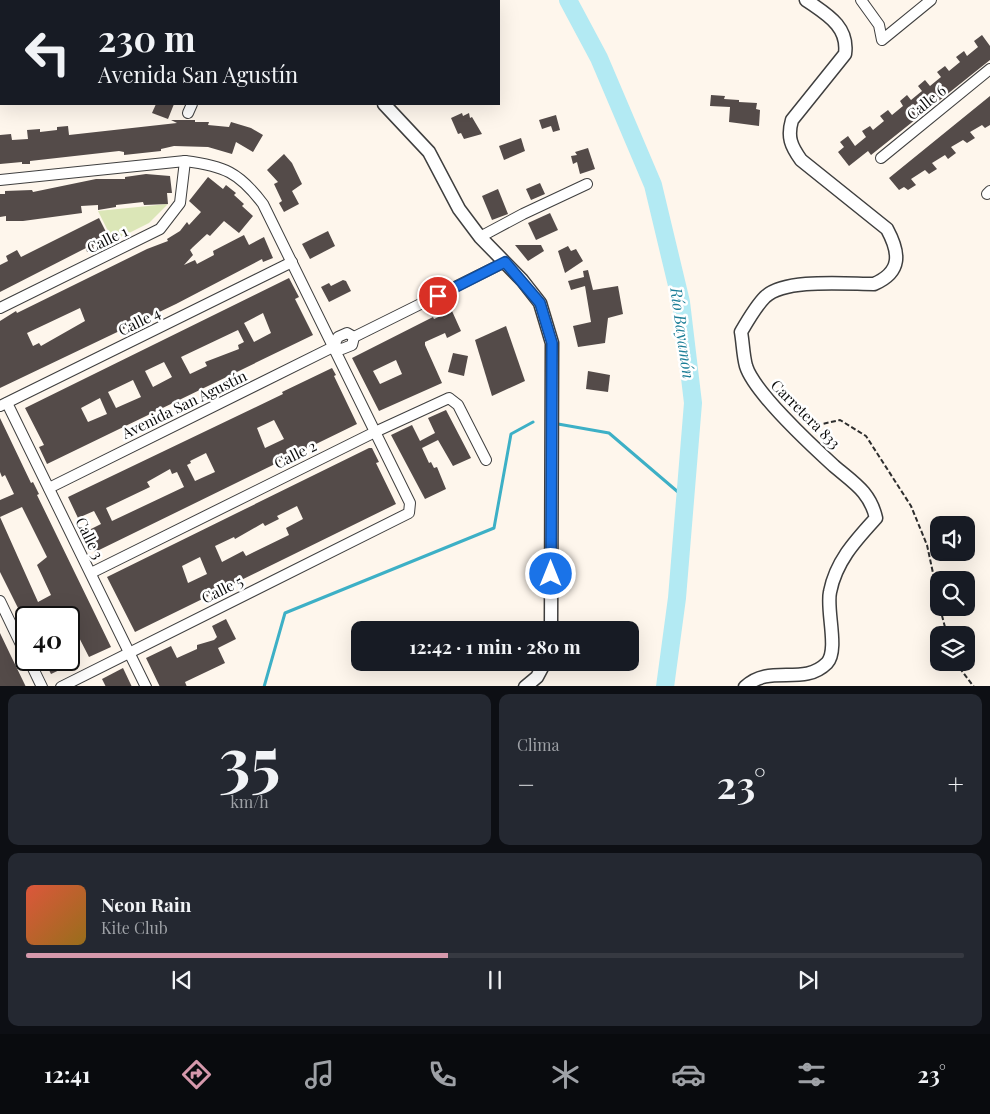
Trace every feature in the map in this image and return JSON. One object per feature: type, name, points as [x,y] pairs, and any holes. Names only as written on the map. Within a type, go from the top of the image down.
[{"type":"street","name":"Carretera 833","points":[[746,686],[754,679],[771,675],[804,677],[827,663],[832,650],[829,592],[847,550],[876,518],[872,502],[865,493],[815,448],[756,387],[746,367],[742,332],[766,296],[786,286],[800,283],[874,284],[885,279],[894,269],[897,255],[895,243],[888,229],[801,160],[792,149],[788,134],[792,120],[845,54],[846,46],[844,35],[839,25],[806,0]]},
{"type":"street","points":[[861,0],[879,25],[882,40],[931,0]]},
{"type":"street","name":"Calle 6","points":[[881,158],[990,69]]},
{"type":"street","points":[[385,105],[429,152],[459,209],[480,237],[505,262],[540,303],[552,343],[551,621]]},
{"type":"street","points":[[0,180],[185,161],[216,165],[246,182],[263,204],[375,432]]},
{"type":"street","name":"Calle 1","points":[[0,308],[160,229],[180,203],[185,161]]},
{"type":"street","points":[[480,237],[523,214],[587,184]]},
{"type":"street","name":"Calle 4","points":[[4,405],[292,262]]},
{"type":"street","name":"Avenida San Agustín","points":[[49,488],[333,347],[342,349],[352,345],[354,337],[505,262]]},
{"type":"street","name":"Calle 2","points":[[91,572],[375,432],[449,398],[458,405],[486,460]]},
{"type":"street","name":"Calle 3","points":[[4,405],[49,488],[146,686]]},
{"type":"street","name":"Calle 5","points":[[61,686],[409,513],[410,502],[375,432]]},
{"type":"street","points":[[0,601],[15,632]]},
{"type":"street","points":[[34,671],[42,686]]},
{"type":"street","points":[[525,686],[537,677],[540,671]]},
{"type":"path","points":[[797,429],[840,420],[866,436],[911,506],[927,545],[933,571]]},
{"type":"path","points":[[962,671],[974,686]]},
{"type":"green space","points":[[168,204],[149,223],[113,241],[98,211]]},
{"type":"building","points":[[982,35],[990,46],[990,60],[871,155],[868,151],[849,166],[838,152],[844,147],[840,142],[848,136],[855,146],[866,137],[862,131],[870,126],[873,130],[884,121],[880,116],[888,110],[892,115],[903,106],[900,101],[907,95],[911,100],[922,91],[918,86],[925,80],[930,86],[941,77],[937,72],[945,66],[949,71],[960,62],[956,57],[964,51],[967,56],[978,47],[974,41]]},
{"type":"building","points":[[711,95],[725,96],[724,99],[739,100],[739,102],[757,103],[756,109],[760,110],[759,126],[729,122],[730,107],[710,106]]},
{"type":"building","points":[[990,96],[990,125],[985,128],[982,125],[970,132],[975,138],[967,143],[963,140],[951,147],[956,153],[948,159],[945,155],[932,163],[937,169],[929,174],[925,170],[911,179],[916,185],[908,190],[904,187],[899,190],[889,178]]},
{"type":"building","points":[[156,105],[174,105],[168,119],[152,113]]},
{"type":"building","points":[[462,113],[463,116],[469,113],[470,118],[472,117],[482,134],[464,139],[461,133],[458,134],[451,118]]},
{"type":"building","points":[[556,115],[560,130],[553,132],[551,126],[542,129],[539,120]]},
{"type":"building","points":[[171,120],[195,120],[195,122],[209,122],[208,125],[229,127],[231,122],[251,128],[263,135],[253,152],[236,142],[232,154],[208,147],[174,146],[161,149],[161,151],[124,155],[124,152],[119,151],[30,161],[30,164],[22,164],[22,162],[0,164],[0,135],[11,134],[12,140],[28,139],[27,130],[40,129],[40,132],[57,130],[57,127],[68,126],[69,135],[177,123]]},
{"type":"building","points":[[521,138],[525,151],[504,160],[499,146]]},
{"type":"building","points":[[588,148],[595,169],[580,174],[577,162],[573,164],[571,156],[577,155],[575,152]]},
{"type":"building","points":[[284,154],[292,163],[302,184],[292,191],[299,204],[284,212],[279,203],[282,201],[274,184],[278,182],[267,170]]},
{"type":"building","points":[[146,174],[170,176],[172,193],[167,193],[168,204],[144,205],[143,202],[116,205],[116,207],[98,210],[98,205],[81,206],[82,213],[23,221],[6,221],[6,216],[0,217],[0,194],[5,194],[5,191],[32,190],[33,192],[96,179],[125,179],[125,177]]},
{"type":"building","points":[[208,177],[223,189],[226,185],[236,193],[234,195],[244,204],[242,206],[253,216],[239,233],[224,221],[210,236],[207,234],[190,250],[193,255],[184,265],[195,260],[197,264],[214,255],[213,251],[244,235],[249,245],[264,237],[273,258],[263,262],[262,259],[176,304],[0,388],[0,321],[16,311],[17,313],[147,249],[168,241],[167,239],[180,231],[187,222],[189,225],[201,212],[189,201]],"holes":[[[80,308],[85,321],[41,346],[39,343],[33,346],[27,333]]]},
{"type":"building","points":[[540,183],[545,194],[531,200],[526,189]]},
{"type":"building","points":[[498,189],[508,214],[492,220],[482,196]]},
{"type":"building","points":[[550,213],[558,230],[536,240],[528,223]]},
{"type":"building","points":[[99,218],[109,238],[93,246],[94,249],[87,252],[86,248],[0,292],[0,265],[8,261],[6,256],[17,250],[21,257]]},
{"type":"building","points":[[328,231],[335,246],[310,259],[302,244]]},
{"type":"building","points":[[515,245],[541,245],[544,251],[528,261]]},
{"type":"building","points":[[568,246],[571,251],[576,249],[583,261],[565,273],[558,251]]},
{"type":"building","points":[[588,270],[593,290],[618,286],[623,314],[608,318],[605,343],[578,347],[573,326],[591,322],[585,286],[571,290],[568,281],[584,277],[583,271]]},
{"type":"building","points":[[289,278],[299,297],[295,299],[313,335],[47,464],[39,447],[44,445],[25,408]],"holes":[[[263,313],[271,333],[254,342],[244,323]],[[238,330],[244,342],[238,345],[239,349],[205,362],[207,366],[190,374],[181,357]],[[164,362],[172,377],[153,387],[145,371]],[[133,380],[141,397],[116,408],[108,392]],[[100,398],[107,414],[88,422],[81,408]]]},
{"type":"building","points":[[343,280],[346,281],[351,291],[329,302],[321,287],[329,283],[331,286]]},
{"type":"building","points":[[452,311],[461,331],[447,338],[445,333],[425,342],[442,383],[379,411],[352,358],[433,317],[434,319]],"holes":[[[396,360],[402,374],[380,384],[373,371]]]},
{"type":"building","points":[[506,326],[525,381],[492,396],[475,340]]},
{"type":"building","points":[[453,353],[468,356],[464,376],[448,372]]},
{"type":"building","points":[[332,368],[357,424],[95,552],[85,532],[101,524],[94,511],[78,518],[68,497],[283,394],[282,392]],"holes":[[[274,420],[284,439],[265,448],[257,428]],[[206,453],[215,472],[195,481],[187,465],[191,463],[190,461]],[[170,469],[172,474],[177,472],[184,487],[112,521],[106,508],[150,487],[147,482]]]},
{"type":"building","points":[[588,371],[610,375],[608,392],[586,389]]},
{"type":"building","points":[[446,410],[471,458],[453,466],[438,440],[422,448],[429,463],[431,462],[434,468],[437,467],[446,489],[425,499],[391,435],[412,425],[420,441],[435,433],[428,418]]},
{"type":"building","points":[[0,418],[31,483],[33,482],[39,494],[37,495],[111,647],[89,657],[80,639],[80,606],[17,606],[0,572],[0,517],[0,500],[14,494],[5,475],[2,477],[0,472]],"holes":[[[22,507],[47,557],[37,565],[51,595],[38,602],[0,517]]]},
{"type":"building","points":[[369,448],[372,448],[379,462],[376,463],[396,504],[135,632],[107,577]],"holes":[[[297,506],[303,519],[286,528],[289,535],[246,556],[243,551],[222,562],[215,546],[234,537],[235,539],[263,523],[265,526],[279,519],[277,516]],[[200,557],[207,574],[188,583],[182,566]]]},
{"type":"building","points":[[226,619],[236,639],[218,648],[225,663],[185,682],[187,686],[160,686],[146,658],[171,646],[177,658],[197,649],[197,645],[214,640],[217,637],[212,626]]},
{"type":"building","points":[[0,633],[15,664],[15,671],[18,671],[26,686],[0,686]]},
{"type":"building","points":[[123,668],[132,686],[106,686],[102,679]]},
{"type":"waterway","name":"Río Bayamón","points":[[568,0],[599,58],[653,185],[681,302],[693,403],[677,598],[665,686]]},
{"type":"waterway","points":[[264,686],[285,613],[494,528],[511,434],[533,422]]},
{"type":"waterway","points":[[558,424],[609,433],[685,498]]},
{"type":"route","points":[[438,296],[505,262],[540,303],[547,320],[552,343],[551,574]]}]
